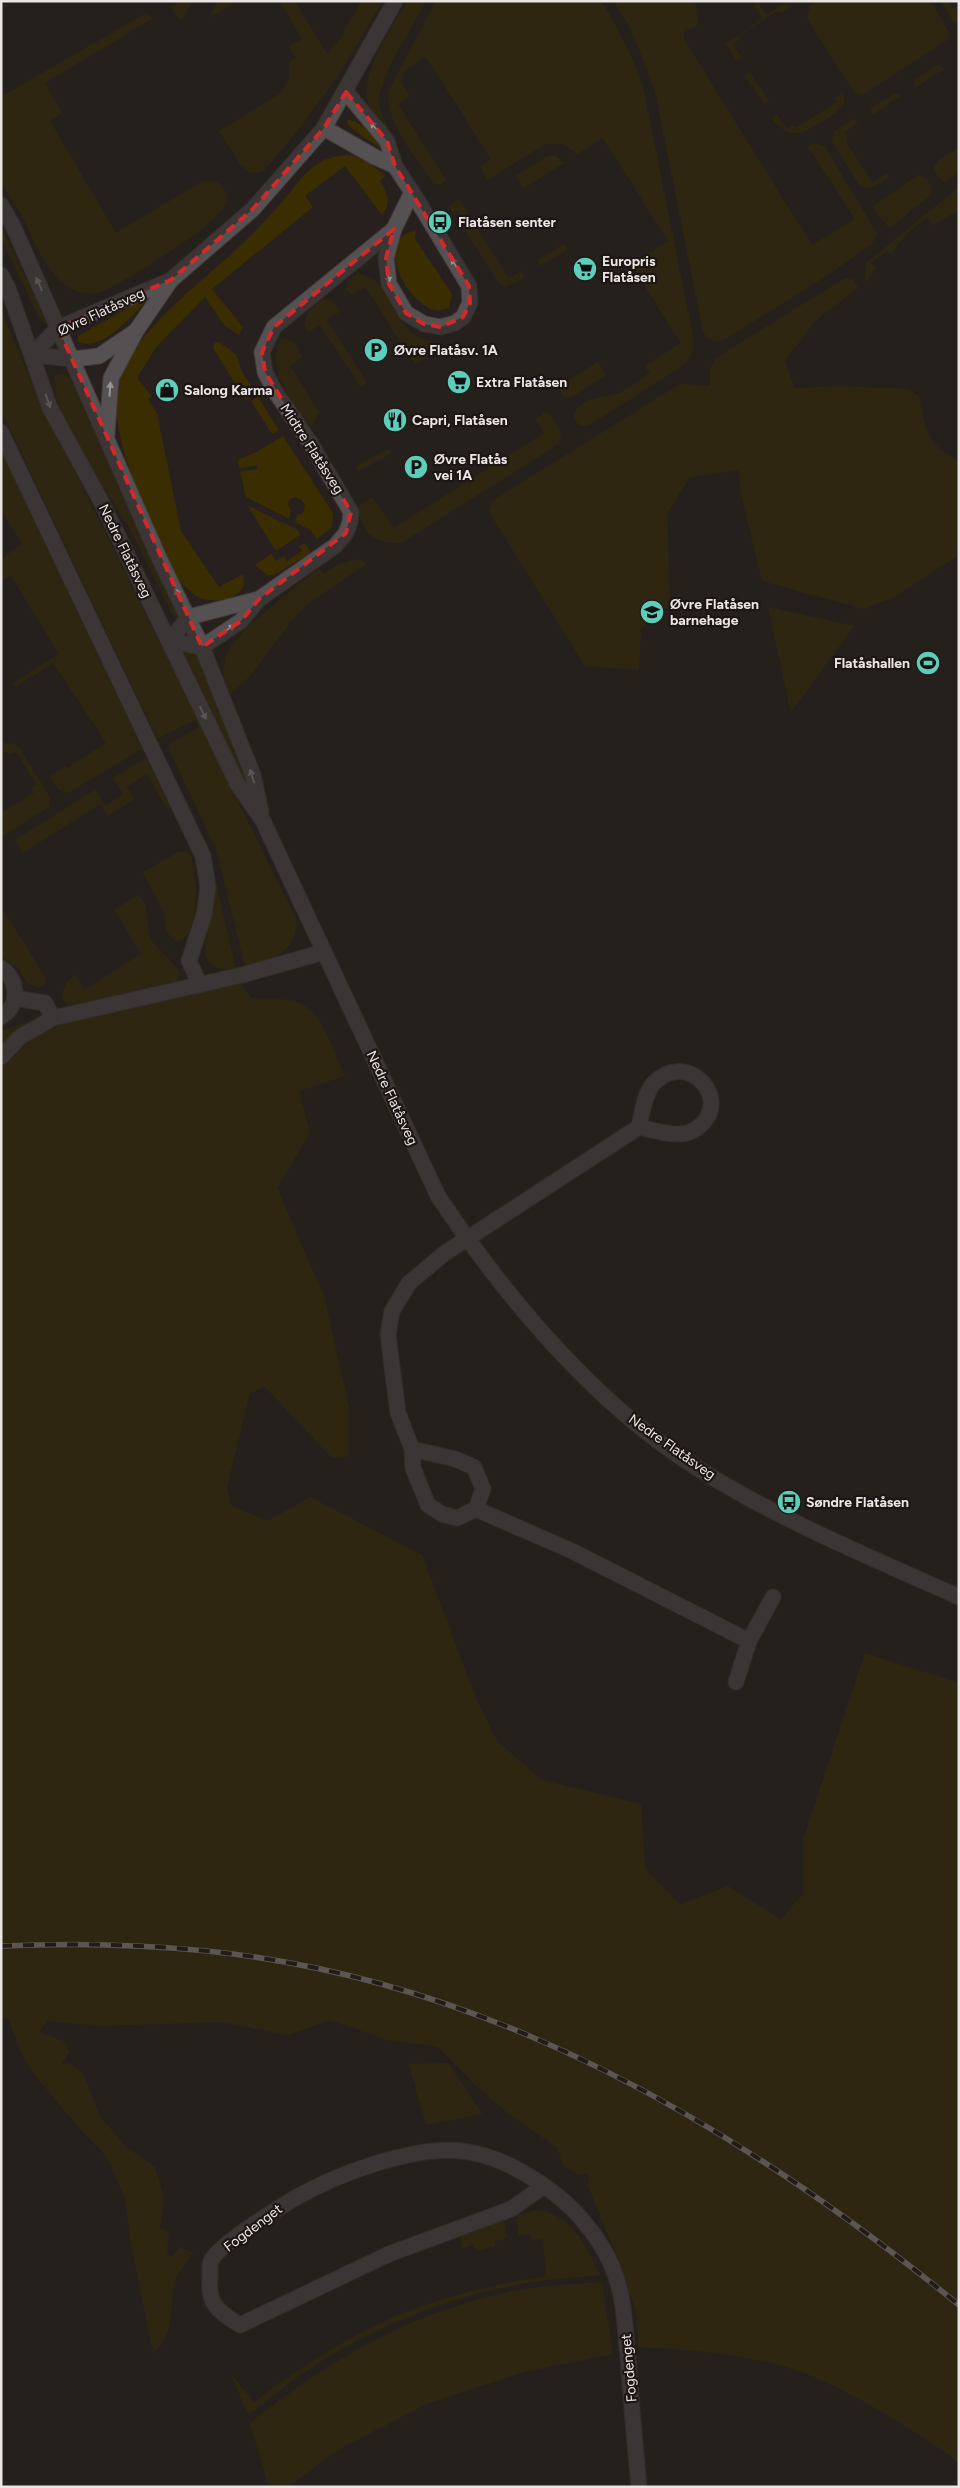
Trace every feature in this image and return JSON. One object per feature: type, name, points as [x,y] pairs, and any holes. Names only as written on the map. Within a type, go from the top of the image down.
[{"type":"street","name":"Øvre Flatåsveg","points":[[32,355],[73,359],[99,356],[136,331],[170,280],[253,209],[324,128],[346,92],[395,1]]},
{"type":"street","points":[[346,92],[387,141],[395,166],[412,192],[469,286],[470,303],[463,317],[455,323],[441,327],[424,324],[406,313],[389,284],[386,258],[394,228],[412,192]]},
{"type":"street","points":[[324,128],[375,157],[395,166]]},
{"type":"street","name":"Nedre Flatåsveg","points":[[1,205],[14,228],[159,558],[202,647],[252,775],[263,821]]},
{"type":"street","name":"Midtre Flatåsveg","points":[[202,647],[241,621],[260,599],[335,546],[346,533],[351,512],[311,444],[274,390],[265,372],[262,352],[274,327],[394,228]]},
{"type":"street","name":"Nedre Flatåsveg","points":[[1,275],[8,288],[50,408],[102,503],[238,785],[263,821],[438,1196],[467,1240],[545,1338],[623,1413],[701,1470],[744,1495],[860,1552],[959,1597]]},
{"type":"street","name":"Øvre Flatåsveg","points":[[32,355],[58,328],[170,280]]},
{"type":"street","name":"Nedre Flatåsveg","points":[[107,438],[111,378],[136,331]]},
{"type":"street","points":[[1,432],[203,856],[208,887],[204,915],[189,960],[200,985]]},
{"type":"street","name":"Midtre Flatåsveg","points":[[189,617],[260,599]]},
{"type":"street","points":[[189,617],[169,641],[202,647]]},
{"type":"street","points":[[1,1057],[20,1037],[53,1018],[200,985],[324,952]]},
{"type":"street","points":[[1,968],[13,983],[15,998],[11,1007],[1,1017]]},
{"type":"street","points":[[15,998],[46,1003],[53,1018]]},
{"type":"street","points":[[412,1449],[455,1459],[474,1467],[483,1489],[476,1509],[457,1518],[442,1514],[428,1505],[413,1468],[412,1449],[398,1413],[388,1335],[392,1311],[409,1282],[445,1253],[639,1127],[682,1134],[700,1127],[708,1117],[711,1105],[709,1091],[701,1080],[691,1073],[678,1070],[665,1073],[652,1085],[644,1105],[639,1127]]},
{"type":"street","points":[[476,1509],[572,1551],[749,1641]]},
{"type":"street","points":[[736,1682],[749,1641],[773,1597]]},
{"type":"street","name":"Fogdenget","points":[[544,2186],[511,2209],[389,2254],[240,2325],[219,2312],[208,2292],[211,2261],[246,2229],[289,2201],[335,2179],[382,2162],[432,2150],[473,2152],[509,2164],[544,2186],[581,2216],[601,2245],[616,2276],[625,2318],[639,2487]]},
{"type":"highlighted area","points":[[346,92],[387,141],[395,166],[469,286],[470,303],[463,317],[441,327],[424,324],[406,313],[389,284],[386,258],[394,229],[274,327],[262,352],[265,372],[351,512],[346,533],[259,599],[241,621],[202,647],[58,328],[171,280],[253,209],[324,128]]},
{"type":"shaded area","points":[[180,1],[193,1],[181,21],[172,8]]},
{"type":"shaded area","points":[[218,1],[236,1],[211,17],[210,15]]},
{"type":"shaded area","points":[[280,1],[295,1],[327,54],[338,42],[362,1],[382,1],[357,45],[315,108],[267,167],[261,172],[250,173],[240,164],[219,131],[281,93],[289,81],[289,63],[296,58],[289,46],[302,39]]},
{"type":"shaded area","points":[[407,1],[426,1],[390,67],[380,94],[380,109],[394,140],[374,116],[368,102],[367,87],[376,57]]},
{"type":"shaded area","points":[[436,1],[601,1],[631,56],[640,79],[644,91],[693,337],[693,350],[684,365],[588,426],[579,425],[573,417],[580,405],[586,401],[619,393],[627,389],[650,373],[645,366],[681,343],[631,265],[668,241],[603,138],[577,154],[564,144],[545,144],[488,180],[480,167],[491,159],[426,57],[404,71],[401,83],[410,96],[398,104],[446,180],[441,184],[434,184],[403,140],[392,115],[389,90]]},
{"type":"shaded area","points":[[613,1],[695,1],[698,24],[683,33],[685,41],[812,245],[855,219],[808,147],[814,143],[824,146],[877,233],[872,244],[828,275],[725,339],[715,342],[707,338],[703,331],[655,91],[630,26]]},
{"type":"shaded area","points":[[817,1],[930,1],[949,32],[949,39],[862,95],[854,92],[807,18],[810,6]]},
{"type":"shaded area","points":[[941,1],[948,1],[953,9],[959,5],[959,22],[953,21]]},
{"type":"shaded area","points":[[758,3],[766,15],[786,3],[789,8],[781,13],[779,10],[738,36],[740,39],[733,44],[742,58],[737,61],[725,44],[762,19],[754,5]]},
{"type":"shaded area","points":[[146,13],[153,18],[45,83],[62,113],[50,121],[116,233],[203,181],[217,182],[226,193],[227,202],[221,212],[192,237],[133,275],[105,290],[89,293],[74,290],[51,271],[2,182],[1,97]]},
{"type":"shaded area","points":[[938,65],[944,69],[915,88],[914,80]]},
{"type":"shaded area","points":[[750,72],[769,101],[765,104],[745,76]]},
{"type":"shaded area","points":[[896,93],[901,96],[872,115],[871,108]]},
{"type":"shaded area","points":[[842,94],[845,101],[838,110],[802,132],[793,133],[787,131],[773,120],[773,116],[777,114],[787,129],[794,125],[796,128],[837,102],[835,98]]},
{"type":"shaded area","points":[[348,119],[364,127],[384,147],[382,149],[352,129],[347,123]]},
{"type":"shaded area","points":[[854,119],[858,123],[844,132],[848,139],[846,141],[872,183],[887,173],[889,177],[879,184],[868,188],[860,186],[832,142],[834,131]]},
{"type":"shaded area","points":[[959,147],[959,172],[946,182],[943,182],[933,170],[943,157]]},
{"type":"shaded area","points":[[351,155],[370,163],[385,176],[380,181],[385,189],[388,202],[382,215],[345,166],[305,196],[313,207],[212,289],[243,327],[239,335],[224,325],[205,297],[157,346],[137,378],[152,396],[148,399],[157,413],[181,531],[219,587],[243,574],[244,582],[242,589],[237,594],[222,600],[205,600],[191,592],[174,573],[144,510],[125,456],[119,430],[116,407],[117,388],[124,367],[153,327],[171,308],[251,235],[305,174],[326,159]]},
{"type":"shaded area","points":[[548,156],[556,156],[564,163],[523,189],[516,176]]},
{"type":"shaded area","points":[[918,175],[926,178],[932,188],[931,195],[889,228],[874,209],[876,204]]},
{"type":"shaded area","points":[[959,187],[959,210],[933,225],[927,217],[907,233],[891,254],[887,251],[871,263],[876,268],[866,282],[865,264]]},
{"type":"shaded area","points":[[457,200],[460,201],[509,279],[521,271],[525,277],[506,287],[500,284],[461,224],[464,221],[458,211],[454,214],[449,206]]},
{"type":"shaded area","points":[[1,227],[46,323],[43,323],[37,313],[1,238]]},
{"type":"shaded area","points":[[416,230],[415,239],[452,294],[449,308],[434,310],[424,305],[405,285],[398,272],[395,258],[396,246],[403,236]]},
{"type":"shaded area","points":[[564,244],[567,250],[540,266],[538,260]]},
{"type":"shaded area","points":[[358,273],[373,279],[383,288],[401,321],[409,331],[421,338],[438,342],[434,353],[415,364],[365,287],[352,295],[346,289],[347,281]]},
{"type":"shaded area","points":[[845,278],[854,280],[858,288],[815,321],[785,361],[794,388],[840,386],[909,389],[919,396],[923,419],[933,442],[959,462],[959,555],[894,597],[864,609],[762,581],[741,494],[738,470],[690,477],[667,513],[670,604],[641,629],[639,670],[585,666],[489,512],[492,501],[680,384],[710,386],[710,369],[716,358]]},
{"type":"shaded area","points":[[146,298],[147,301],[133,315],[106,338],[86,344],[77,341],[78,336]]},
{"type":"shaded area","points":[[323,299],[331,300],[341,311],[327,320],[367,383],[361,387],[320,325],[309,332],[304,325],[308,311]]},
{"type":"shaded area","points":[[1,311],[40,401],[296,919],[296,930],[288,947],[281,953],[264,961],[245,967],[216,849],[169,749],[172,742],[199,727],[195,720],[158,738],[156,736],[1,410]]},
{"type":"shaded area","points":[[285,338],[293,342],[303,357],[290,366],[319,412],[312,425],[306,423],[287,394],[278,373],[276,351],[280,340]]},
{"type":"shaded area","points":[[219,342],[236,354],[242,372],[256,393],[246,400],[213,348],[214,343]]},
{"type":"shaded area","points":[[598,362],[606,375],[572,397],[565,398],[558,387]]},
{"type":"shaded area","points":[[62,373],[72,378],[180,618],[179,620],[171,612],[128,526],[71,435],[56,395],[54,376]]},
{"type":"shaded area","points":[[258,397],[279,430],[272,434],[251,401]]},
{"type":"shaded area","points":[[543,412],[550,414],[561,433],[559,444],[401,543],[377,539],[366,530],[358,507],[372,497],[394,528],[544,433],[536,419]]},
{"type":"shaded area","points":[[283,436],[333,513],[332,527],[317,539],[310,530],[295,522],[297,515],[303,513],[305,506],[302,500],[295,497],[289,500],[288,504],[291,511],[289,519],[246,497],[240,472],[257,469],[257,465],[239,468],[238,460]]},
{"type":"shaded area","points":[[388,449],[391,453],[358,472],[356,466]]},
{"type":"shaded area","points":[[1,451],[142,749],[68,793],[59,790],[50,776],[66,766],[67,768],[106,743],[53,663],[16,687],[13,683],[59,654],[11,576],[1,580],[1,560],[22,543],[1,510]]},
{"type":"shaded area","points":[[247,505],[298,530],[300,535],[276,551]]},
{"type":"shaded area","points":[[305,543],[311,553],[274,575],[267,575],[255,565],[271,554],[276,561],[284,556],[287,561],[302,551],[299,546]]},
{"type":"shaded area","points":[[360,559],[366,564],[309,603],[292,620],[249,677],[230,694],[243,726],[240,729],[223,685],[225,655],[244,630],[319,567],[324,573],[342,563]]},
{"type":"shaded area","points":[[768,607],[854,626],[791,712]]},
{"type":"shaded area","points":[[187,648],[194,649],[247,780],[244,782],[188,670],[185,654]]},
{"type":"shaded area","points":[[4,743],[14,744],[19,747],[50,797],[49,807],[1,837],[1,813],[34,793],[32,789],[37,785],[16,751],[10,754],[7,751],[1,754],[1,745]]},
{"type":"shaded area","points":[[146,758],[171,808],[166,807],[147,774],[127,787],[134,799],[108,816],[100,804],[23,853],[15,840],[95,790],[106,806],[123,794],[113,778]]},
{"type":"shaded area","points":[[179,852],[191,855],[195,876],[196,904],[190,929],[185,938],[176,942],[166,931],[165,914],[143,872]]},
{"type":"shaded area","points":[[215,879],[236,969],[222,969],[213,966],[208,961],[206,954],[205,946],[213,908]]},
{"type":"shaded area","points":[[138,895],[145,904],[150,939],[179,970],[178,978],[175,982],[69,1005],[65,1003],[64,988],[75,975],[84,990],[141,954],[114,910]]},
{"type":"shaded area","points":[[1,907],[46,978],[45,984],[39,988],[29,984],[15,965],[1,957]]},
{"type":"shaded area","points":[[241,983],[251,998],[290,1000],[301,1003],[310,1010],[325,1030],[345,1076],[299,1091],[310,1133],[277,1188],[324,1296],[349,1407],[349,1456],[332,1458],[265,1387],[250,1393],[227,1487],[231,1506],[268,1521],[310,1497],[422,1555],[475,1696],[497,1741],[542,1780],[641,1804],[645,1868],[680,1905],[728,1886],[781,1920],[803,1893],[803,1840],[865,1653],[959,1683],[959,2464],[951,2456],[900,2423],[866,2403],[812,2376],[750,2358],[639,2347],[636,2311],[623,2271],[588,2186],[589,2174],[578,2174],[563,2166],[558,2148],[510,2115],[474,2084],[438,2047],[388,2040],[329,2020],[288,2035],[221,2022],[101,2026],[47,2021],[40,2032],[65,2042],[69,2052],[61,2065],[71,2063],[84,2075],[100,2116],[126,2147],[155,2167],[164,2198],[160,2228],[169,2232],[167,2250],[170,2258],[180,2247],[193,2253],[176,2277],[169,2328],[161,2345],[153,2353],[130,2239],[125,2198],[107,2157],[80,2129],[34,2074],[20,2050],[9,2020],[1,2017],[1,1067],[35,1037],[64,1023]]},
{"type":"shaded area","points":[[31,1021],[2,1043],[1,1044],[1,1031]]},
{"type":"shaded area","points":[[448,2063],[482,2114],[426,2125],[409,2064]]},
{"type":"shaded area","points":[[536,2210],[548,2212],[568,2224],[583,2242],[600,2275],[520,2284],[492,2290],[435,2307],[353,2343],[296,2378],[254,2411],[247,2413],[231,2374],[254,2402],[320,2356],[367,2329],[392,2318],[456,2295],[546,2276],[543,2239],[531,2240],[530,2234],[518,2236],[518,2216]]},
{"type":"shaded area","points":[[504,2220],[507,2238],[495,2241],[495,2246],[476,2251],[474,2245],[462,2248],[461,2235]]},
{"type":"shaded area","points":[[602,2282],[613,2354],[523,2372],[426,2404],[338,2450],[288,2487],[269,2487],[250,2423],[281,2399],[344,2358],[410,2324],[445,2310],[481,2299],[529,2288]]},
{"type":"railway","points":[[1,1946],[78,1944],[155,1947],[207,1951],[312,1967],[414,1994],[512,2029],[608,2072],[700,2122],[789,2179],[876,2240],[959,2305]]},
{"type":"place","name":"Flatåsen senter","points":[[440,222]]},
{"type":"place","name":"Europris Flatåsen","points":[[585,269]]},
{"type":"place","name":"Øvre Flatåsv. 1A","points":[[376,350]]},
{"type":"place","name":"Extra Flatåsen","points":[[459,382]]},
{"type":"place","name":"Salong Karma","points":[[167,390]]},
{"type":"place","name":"Capri, Flatåsen","points":[[395,420]]},
{"type":"place","name":"Øvre Flatås vei 1A","points":[[416,467]]},
{"type":"place","name":"Øvre Flatåsen barnehage","points":[[652,612]]},
{"type":"place","name":"Flatåshallen","points":[[928,663]]},
{"type":"place","name":"Søndre Flatåsen","points":[[789,1502]]}]
